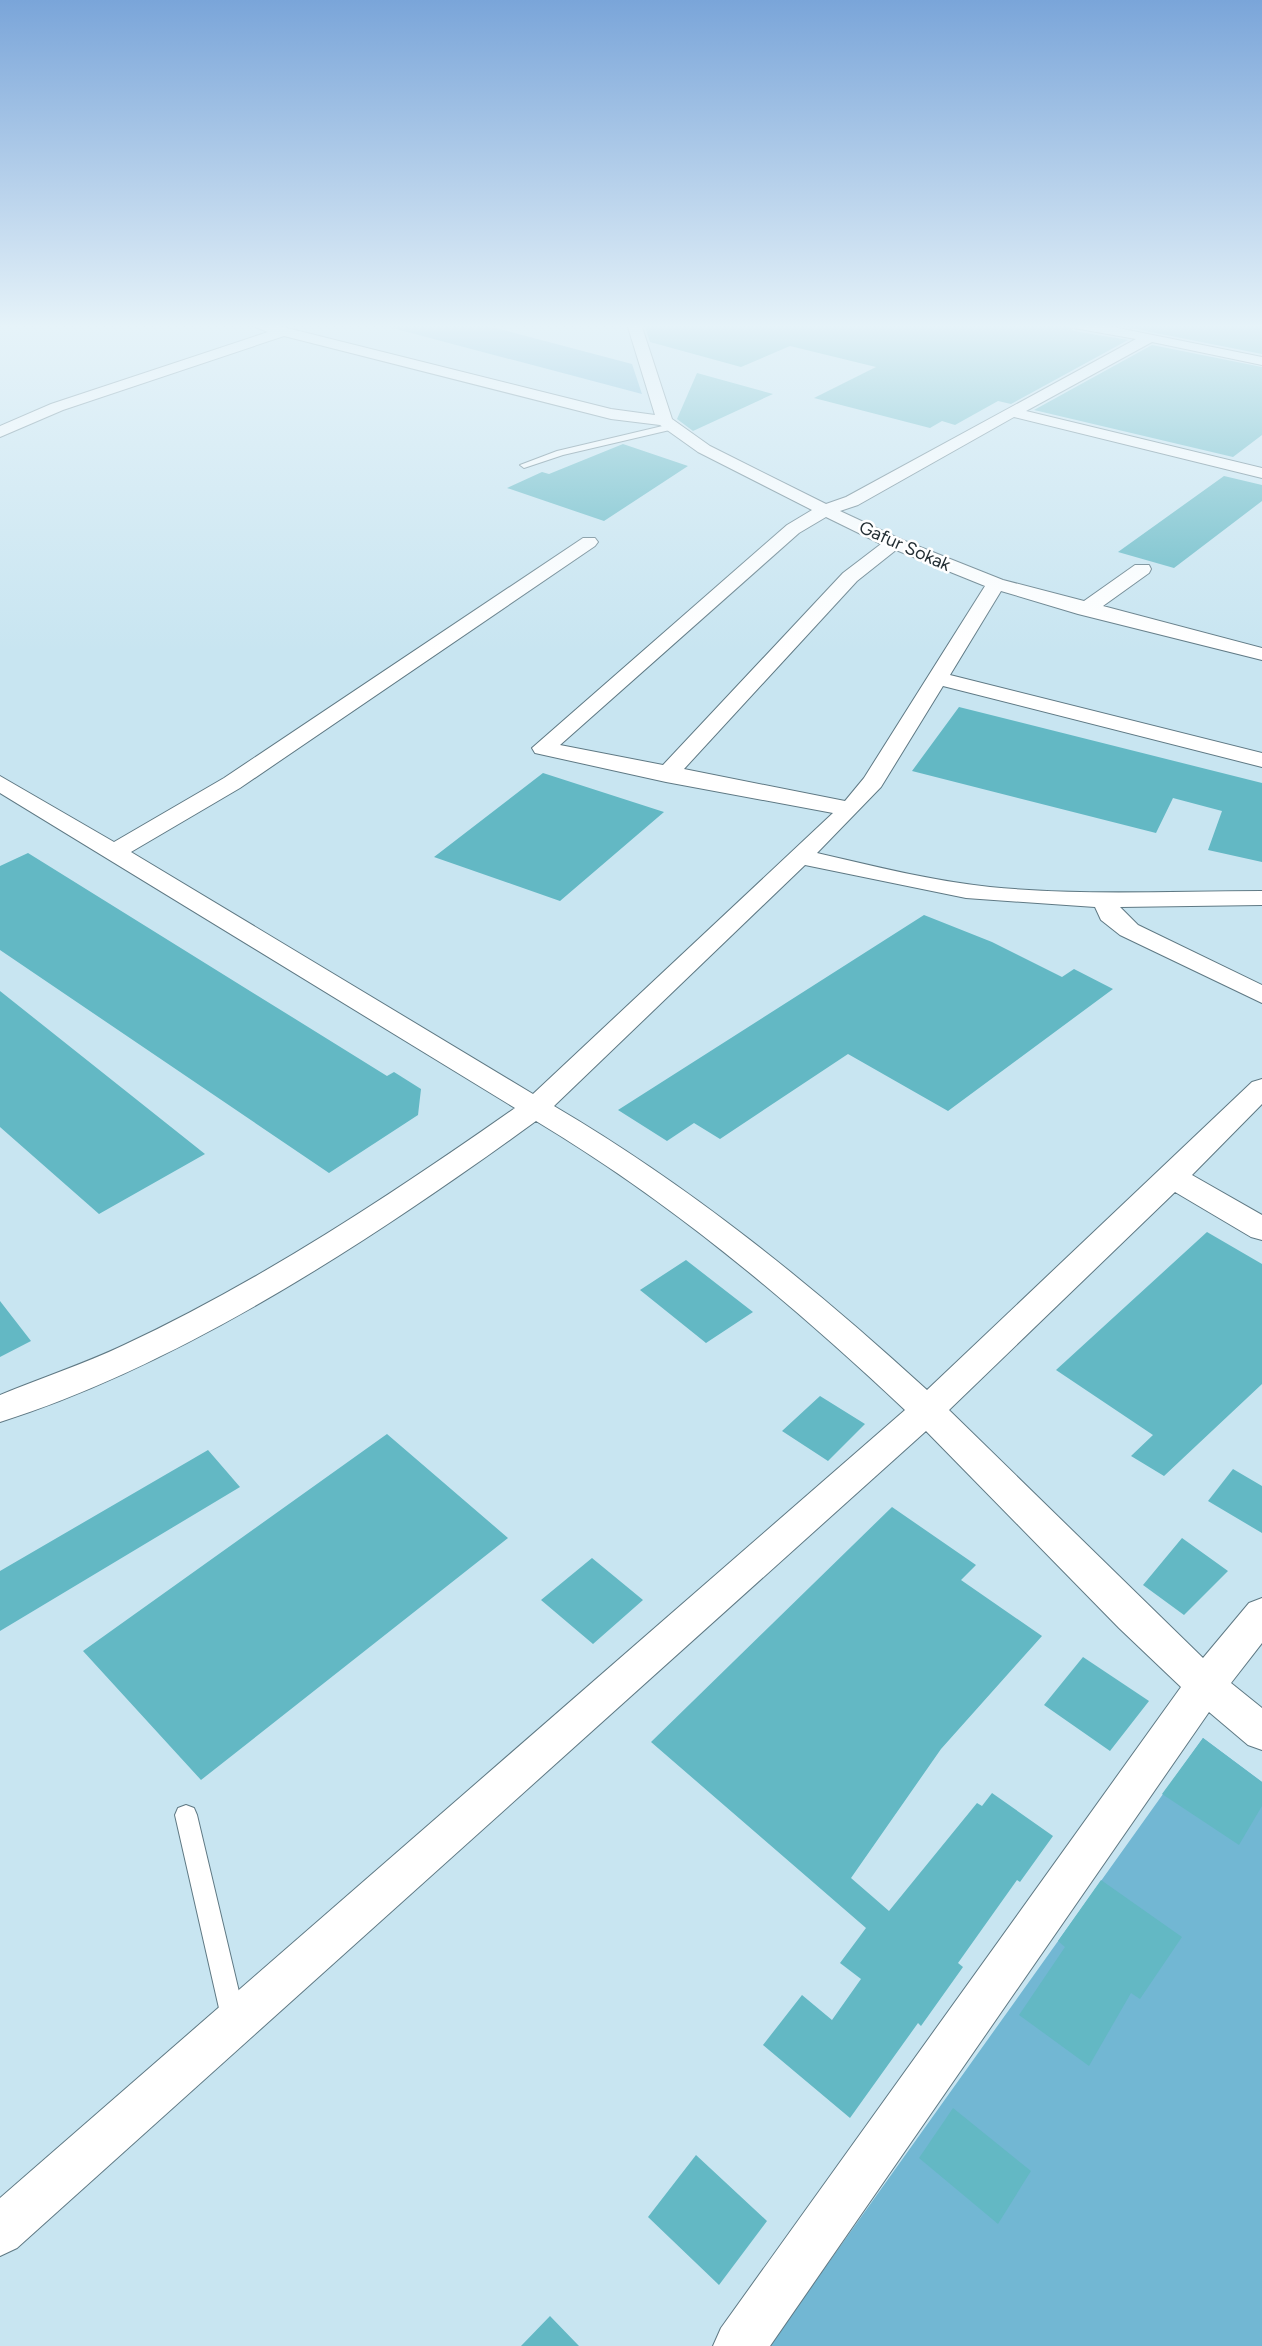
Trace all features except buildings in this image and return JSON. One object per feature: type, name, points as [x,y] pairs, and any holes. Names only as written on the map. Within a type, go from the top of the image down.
[{"type":"street","name":"Gafur Sokak","points":[[682,433],[704,449],[825,510],[894,543],[996,584],[1085,610],[1262,654]]},
{"type":"street","points":[[850,809],[666,775],[544,748],[793,529],[825,510],[852,501],[973,433]]},
{"type":"street","points":[[1100,433],[1262,473]]},
{"type":"street","points":[[116,851],[232,783],[589,542]]},
{"type":"street","points":[[666,775],[850,577],[894,543]]},
{"type":"street","points":[[1085,610],[1142,569]]},
{"type":"street","points":[[0,1409],[133,1355],[187,1328],[410,1193],[535,1108],[850,809],[873,782],[996,584]]},
{"type":"street","points":[[938,678],[1262,760]]},
{"type":"street","points":[[0,783],[573,1129],[691,1210],[751,1256],[927,1410],[1204,1687],[1262,1732]]},
{"type":"street","points":[[802,857],[925,884],[989,894],[1105,899],[1262,898]]},
{"type":"street","points":[[1105,899],[1110,915],[1129,930],[1262,995]]},
{"type":"street","points":[[0,2231],[927,1410],[1172,1178],[1262,1088]]},
{"type":"street","points":[[1172,1178],[1262,1228]]},
{"type":"street","points":[[739,2346],[1204,1687],[1262,1614]]},
{"type":"lane","points":[[524,465],[633,433]]},
{"type":"lane","points":[[186,1815],[234,2024]]},
{"type":"shaded area","points":[[1203,1738],[1262,1782],[1262,2346],[769,2346]]}]
